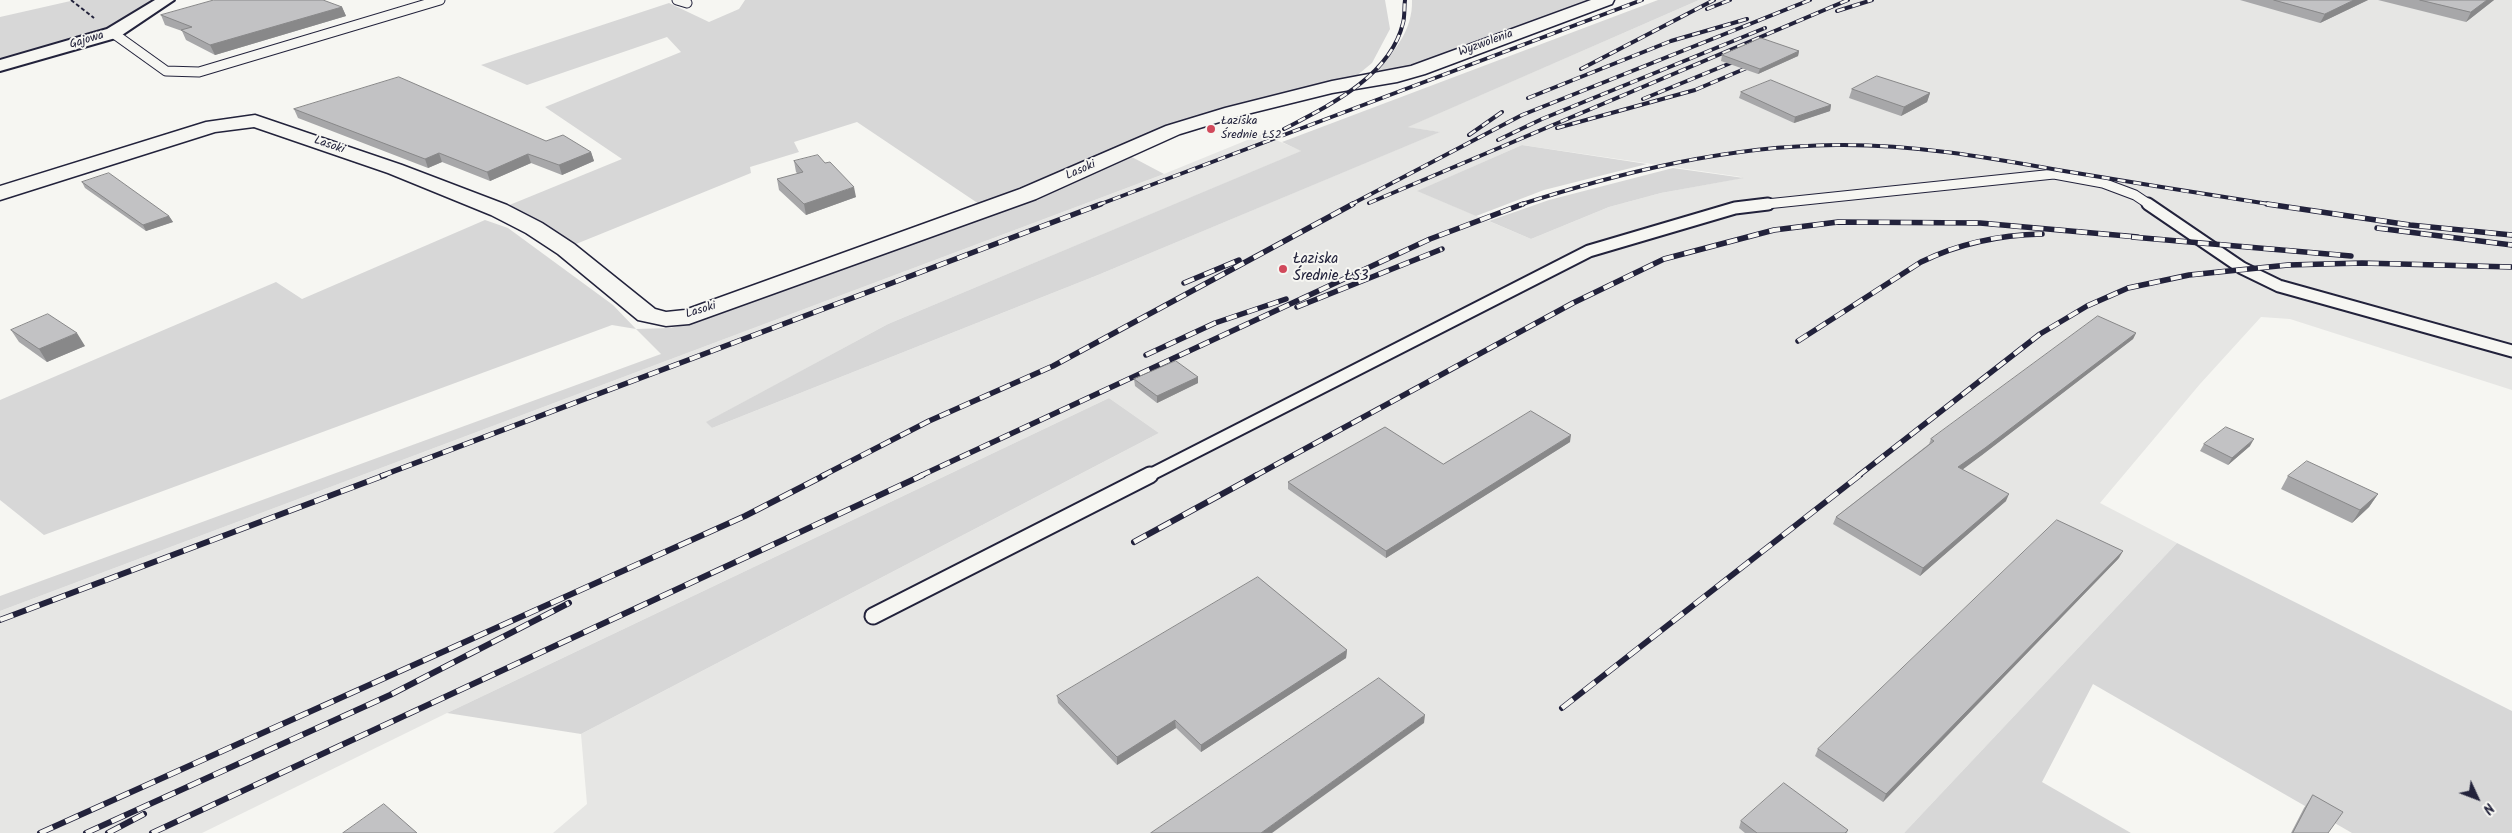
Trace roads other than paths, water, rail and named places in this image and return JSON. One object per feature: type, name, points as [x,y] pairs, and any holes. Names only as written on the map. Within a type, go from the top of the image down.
[{"type":"street","name":"Gajowa","points":[[0,66],[113,33],[166,0]]},
{"type":"street","name":"Wyzwolenia","points":[[1364,80],[1397,76],[1418,70],[1606,0]]},
{"type":"street","name":"Lasoki","points":[[0,193],[213,126],[255,121],[378,163],[499,210],[534,228],[566,248],[647,315],[666,318],[689,317],[1028,194],[1173,130],[1232,112],[1364,80]]},
{"type":"lane","points":[[113,33],[166,71],[199,72],[440,0]]},
{"type":"lane","points":[[677,0],[687,3]]},
{"type":"lane","points":[[873,616],[1589,251],[1735,208],[1898,189],[2054,174],[2103,182],[2135,195],[2242,268],[2279,286],[2512,351]]},
{"type":"railway","points":[[1284,129],[1338,100],[1371,74],[1385,59],[1396,42],[1404,20],[1405,0]]},
{"type":"railway","points":[[1098,205],[1642,0]]},
{"type":"railway","points":[[1581,69],[1714,0]]},
{"type":"railway","points":[[1707,9],[1730,0]]},
{"type":"railway","points":[[1350,205],[1522,115],[1810,0]]},
{"type":"railway","points":[[1369,203],[1848,0]]},
{"type":"railway","points":[[1837,11],[1872,0]]},
{"type":"railway","points":[[1528,98],[1671,41],[1747,19]]},
{"type":"railway","points":[[1498,140],[1542,119],[1765,28]]},
{"type":"railway","points":[[1643,99],[1743,58]]},
{"type":"railway","points":[[1557,128],[1695,90],[1756,64]]},
{"type":"railway","points":[[1469,135],[1502,112]]},
{"type":"railway","points":[[1519,205],[1597,182],[1675,163],[1755,150],[1836,145],[1864,145],[1948,152],[2275,205]]},
{"type":"railway","points":[[381,476],[1101,204]]},
{"type":"railway","points":[[822,476],[929,421],[1053,366],[1353,204]]},
{"type":"railway","points":[[920,476],[1430,239],[1523,204]]},
{"type":"railway","points":[[2267,204],[2410,225],[2512,235]]},
{"type":"railway","points":[[1255,476],[1573,303],[1664,259],[1774,230],[1838,222],[1980,223],[2138,237]]},
{"type":"railway","points":[[2377,228],[2512,245]]},
{"type":"railway","points":[[1798,341],[1921,262],[1936,255],[1965,245],[1995,238],[2042,234]]},
{"type":"railway","points":[[2132,237],[2351,256]]},
{"type":"railway","points":[[1297,307],[1442,249]]},
{"type":"railway","points":[[1184,283],[1239,260]]},
{"type":"railway","points":[[1858,476],[2040,334],[2087,306],[2128,288],[2189,275],[2288,265],[2362,263],[2512,267]]},
{"type":"railway","points":[[1146,355],[1215,323],[1286,299]]},
{"type":"railway","points":[[0,620],[385,475]]},
{"type":"railway","points":[[40,833],[745,516],[825,475]]},
{"type":"railway","points":[[152,833],[923,475]]},
{"type":"railway","points":[[1134,542],[1257,475]]},
{"type":"railway","points":[[1562,708],[1860,475]]},
{"type":"railway","points":[[86,833],[390,695],[569,603]]},
{"type":"railway","points":[[108,833],[144,814]]},
{"type":"place","name":"Łaziska Średnie ŁS2","points":[[1211,129]]},
{"type":"place","name":"Łaziska Średnie ŁS3","points":[[1283,269]]}]
